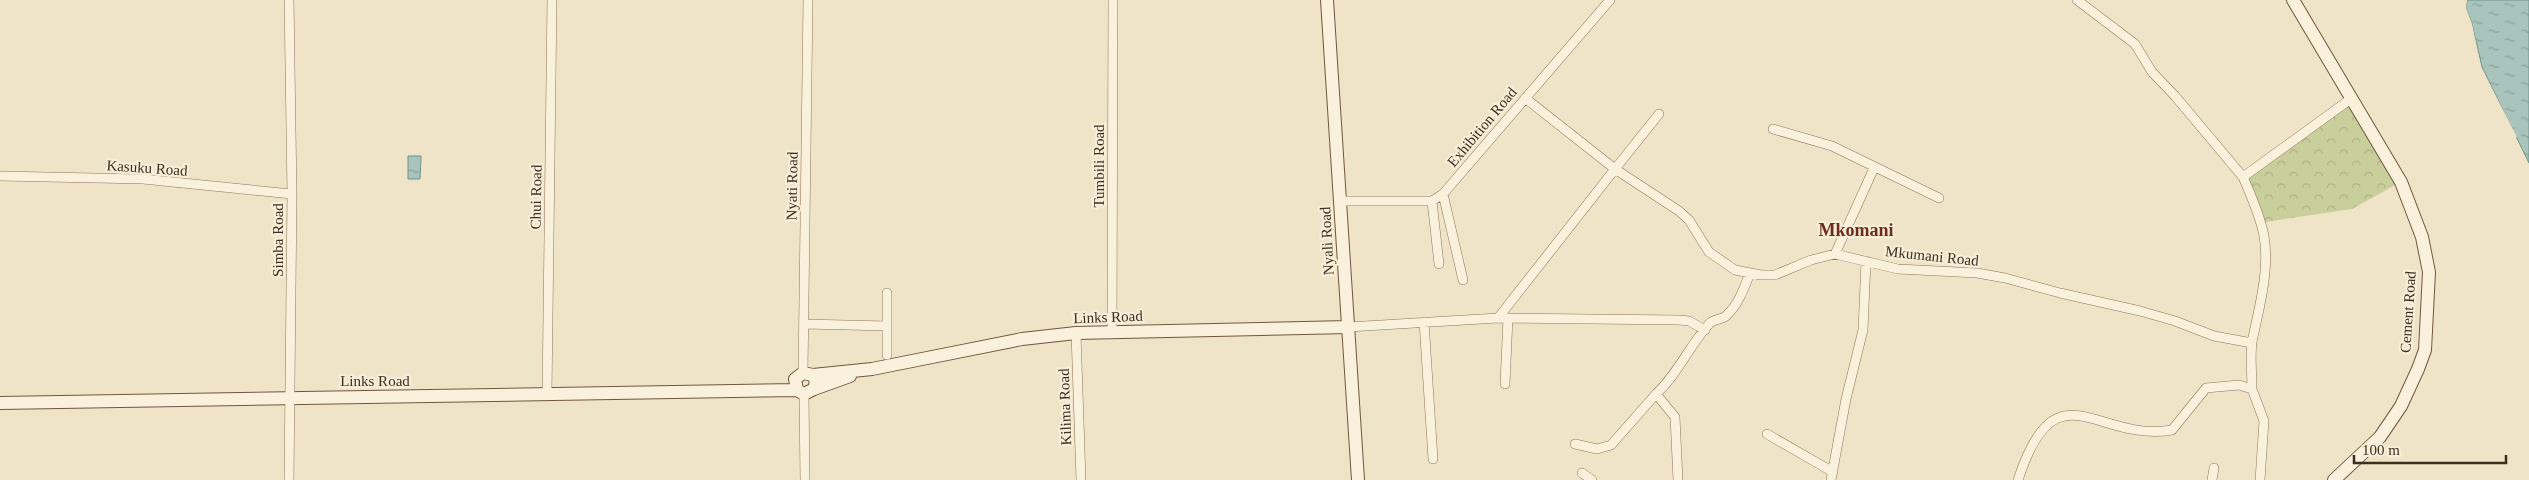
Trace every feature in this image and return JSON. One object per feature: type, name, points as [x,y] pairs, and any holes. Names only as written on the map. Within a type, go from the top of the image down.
[{"type":"main road","name":"Nyali Road","points":[[1327,0],[1358,480]]},
{"type":"main road","name":"Cement Road","points":[[2293,0],[2402,182],[2422,236],[2429,272],[2425,350],[2418,369],[2401,406],[2380,437],[2334,480]]},
{"type":"main road","name":"Links Road","points":[[0,403],[290,397],[449,397],[750,390],[804,383],[1022,339],[1076,333],[1348,328]]},
{"type":"street","name":"Simba Road","points":[[289,0],[292,194],[289,480]]},
{"type":"street","name":"Chui Road","points":[[547,394],[552,0]]},
{"type":"street","name":"Nyati Road","points":[[805,480],[804,324],[808,0]]},
{"type":"street","name":"Tumbili Road","points":[[1112,0],[1112,332]]},
{"type":"street","name":"Exhibition Road","points":[[1341,201],[1432,200],[1443,194],[1610,0]]},
{"type":"street","points":[[2076,0],[2135,44],[2152,72],[2175,96],[2243,177],[2256,209],[2264,246],[2265,264],[2257,328],[2252,344],[2252,389],[2264,421],[2260,480]]},
{"type":"street","name":"Mkumani Road","points":[[1525,98],[1615,169],[1679,211],[1689,220],[1709,252],[1722,263],[1735,270],[1762,276],[1775,275],[1811,260],[1835,254],[1898,269],[1942,270],[2005,278],[2060,293],[2140,311],[2175,321],[2214,336],[2252,344]]},
{"type":"street","points":[[2243,177],[2352,98]]},
{"type":"street","points":[[1498,318],[1659,114]]},
{"type":"street","points":[[1773,128],[1832,146],[1939,198]]},
{"type":"street","points":[[1835,254],[1874,168]]},
{"type":"street","name":"Kasuku Road","points":[[0,176],[143,180],[292,194]]},
{"type":"street","points":[[1443,194],[1463,280]]},
{"type":"street","points":[[1432,200],[1439,264]]},
{"type":"street","points":[[1767,434],[1832,476],[1846,399],[1863,330],[1866,261]]},
{"type":"street","points":[[1575,444],[1597,449],[1611,445],[1677,372],[1710,322],[1724,318],[1733,308],[1740,299],[1750,273]]},
{"type":"street","points":[[887,293],[887,355]]},
{"type":"street","points":[[1348,328],[1508,318],[1679,320],[1689,321],[1705,330]]},
{"type":"street","points":[[1505,384],[1508,318]]},
{"type":"street","points":[[1424,322],[1433,459]]},
{"type":"street","points":[[804,324],[887,326]]},
{"type":"street","name":"Kilima Road","points":[[1076,333],[1081,480]]},
{"type":"street","points":[[2018,480],[2033,442],[2044,426],[2060,416],[2081,415],[2103,420],[2134,431],[2159,432],[2172,430],[2206,388],[2239,385],[2252,389]]},
{"type":"street","points":[[1656,394],[1674,416],[1678,480]]},
{"type":"street","points":[[2212,480],[2214,468]]},
{"type":"street","points":[[1582,473],[1592,480]]},
{"type":"green space","points":[[2353,101],[2397,184],[2352,209],[2265,222],[2243,177]]},
{"type":"water","points":[[2467,0],[2529,0],[2529,163],[2482,67],[2472,24],[2466,8]]},
{"type":"water","points":[[408,156],[421,156],[420,179],[408,179]]},
{"type":"pier","points":[[2464,0],[2467,0],[2466,8],[2472,24],[2481,67],[2517,137],[2515,138],[2479,68],[2470,24],[2464,8]]},
{"type":"district","name":"Mkomani","points":[[1856,230]]}]
